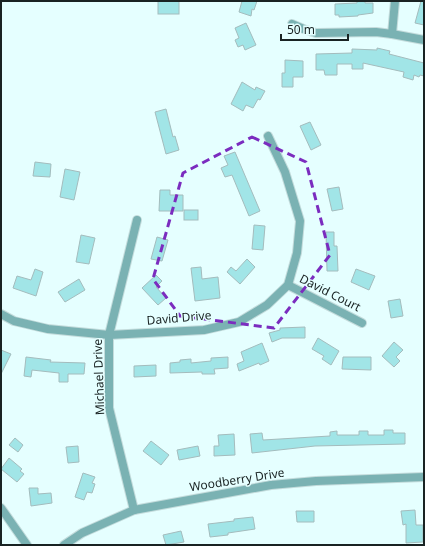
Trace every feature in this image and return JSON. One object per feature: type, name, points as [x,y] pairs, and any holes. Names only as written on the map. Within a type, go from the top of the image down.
[{"type":"street","points":[[392,34],[396,1]]},
{"type":"street","points":[[292,24],[316,33],[358,32],[392,34],[424,40]]},
{"type":"street","points":[[268,136],[284,172],[300,221],[297,253],[288,285]]},
{"type":"street","name":"Michael Drive","points":[[134,510],[109,408],[109,335],[138,220]]},
{"type":"street","name":"David Court","points":[[288,285],[362,323]]},
{"type":"street","name":"David Drive","points":[[1,314],[14,321],[48,329],[109,335],[204,330],[239,322],[267,305],[288,285]]},
{"type":"street","name":"Woodberry Drive","points":[[64,545],[82,533],[134,510],[271,485],[316,480],[424,477]]},
{"type":"street","points":[[1,508],[27,545]]},
{"type":"highlighted area","points":[[252,137],[306,162],[330,255],[274,328],[180,316],[153,279],[183,173]]},
{"type":"building","points":[[158,1],[179,1],[179,14],[158,14]]},
{"type":"building","points":[[242,1],[257,1],[254,10],[252,9],[251,16],[239,12]]},
{"type":"building","points":[[357,1],[373,3],[373,13],[358,16],[339,17],[339,15],[335,15],[335,4],[357,3]]},
{"type":"building","points":[[421,1],[424,1],[424,25],[415,23]]},
{"type":"building","points":[[246,23],[256,45],[245,50],[243,45],[238,47],[235,40],[239,38],[235,28]]},
{"type":"building","points":[[377,48],[390,51],[389,54],[424,63],[424,76],[420,75],[419,77],[414,75],[413,80],[403,77],[404,72],[363,63],[363,69],[352,69],[352,64],[337,64],[337,75],[325,75],[324,70],[316,70],[316,54],[352,53],[352,49],[377,50]]},
{"type":"building","points":[[285,60],[303,61],[303,77],[293,77],[293,87],[282,87],[282,73],[285,73]]},
{"type":"building","points":[[242,82],[255,90],[256,87],[265,91],[253,108],[246,105],[243,111],[231,104]]},
{"type":"building","points":[[166,109],[173,137],[175,136],[179,150],[166,154],[155,112]]},
{"type":"building","points":[[310,122],[321,145],[311,150],[300,126]]},
{"type":"building","points":[[235,152],[260,211],[249,216],[232,175],[225,177],[221,168],[228,165],[224,156]]},
{"type":"building","points":[[35,162],[51,164],[50,177],[33,176]]},
{"type":"building","points":[[65,169],[80,172],[74,200],[60,197]]},
{"type":"building","points":[[339,187],[343,209],[332,211],[327,189]]},
{"type":"building","points":[[160,190],[170,190],[170,195],[183,195],[183,211],[159,211]]},
{"type":"building","points":[[184,210],[198,210],[198,220],[184,220]]},
{"type":"building","points":[[254,225],[265,226],[263,250],[252,249]]},
{"type":"building","points":[[326,232],[334,232],[334,246],[337,246],[338,271],[327,271]]},
{"type":"building","points":[[81,235],[95,238],[89,264],[76,262]]},
{"type":"building","points":[[157,237],[168,240],[162,261],[151,259]]},
{"type":"building","points":[[247,259],[255,267],[240,284],[227,272],[231,267],[236,271]]},
{"type":"building","points":[[201,267],[202,279],[218,277],[220,298],[195,301],[191,268]]},
{"type":"building","points":[[35,269],[43,272],[36,296],[13,288],[17,276],[31,280]]},
{"type":"building","points":[[356,269],[375,276],[369,290],[351,282]]},
{"type":"building","points":[[156,275],[162,281],[156,287],[166,298],[158,305],[142,288]]},
{"type":"building","points":[[79,279],[85,290],[65,302],[58,292]]},
{"type":"building","points":[[400,299],[403,316],[391,318],[388,301]]},
{"type":"building","points":[[305,327],[305,338],[282,338],[272,342],[269,333],[280,330],[280,328]]},
{"type":"building","points":[[318,338],[339,351],[331,365],[322,359],[324,356],[312,349]]},
{"type":"building","points":[[394,342],[403,350],[396,357],[400,361],[394,367],[382,356]]},
{"type":"building","points":[[262,343],[269,361],[260,365],[259,363],[239,371],[237,364],[244,361],[241,352]]},
{"type":"building","points":[[1,350],[11,354],[1,374]]},
{"type":"building","points":[[26,357],[51,360],[50,362],[85,363],[84,374],[68,374],[68,382],[59,382],[59,373],[32,370],[31,377],[24,376]]},
{"type":"building","points":[[228,357],[228,368],[214,369],[215,374],[202,374],[202,372],[170,373],[170,363],[180,362],[180,360],[191,359],[191,363],[211,361],[211,358]]},
{"type":"building","points":[[343,357],[371,357],[371,370],[342,369]]},
{"type":"building","points":[[156,365],[156,376],[134,377],[134,366]]},
{"type":"building","points":[[384,430],[393,430],[393,433],[405,433],[405,444],[315,446],[252,453],[250,434],[262,433],[263,440],[330,436],[330,432],[337,431],[337,435],[359,435],[359,431],[368,431],[368,435],[384,435]]},
{"type":"building","points":[[234,434],[235,455],[214,456],[214,446],[219,446],[218,435]]},
{"type":"building","points":[[15,438],[23,445],[18,452],[9,445]]},
{"type":"building","points":[[151,441],[169,455],[161,465],[143,451]]},
{"type":"building","points":[[78,446],[79,462],[68,463],[66,447]]},
{"type":"building","points":[[198,446],[200,456],[179,460],[177,450]]},
{"type":"building","points":[[9,458],[22,469],[20,471],[24,474],[17,482],[1,469]]},
{"type":"building","points":[[83,473],[95,477],[92,483],[95,484],[92,493],[87,492],[84,500],[75,497]]},
{"type":"building","points":[[29,488],[38,488],[38,494],[51,493],[52,503],[31,506]]},
{"type":"building","points":[[415,510],[416,525],[423,525],[423,542],[406,543],[406,524],[403,525],[401,511]]},
{"type":"building","points":[[296,511],[314,511],[314,522],[297,522]]},
{"type":"building","points":[[253,517],[255,529],[210,537],[208,524]]},
{"type":"building","points":[[181,531],[184,542],[166,545],[163,535]]}]
